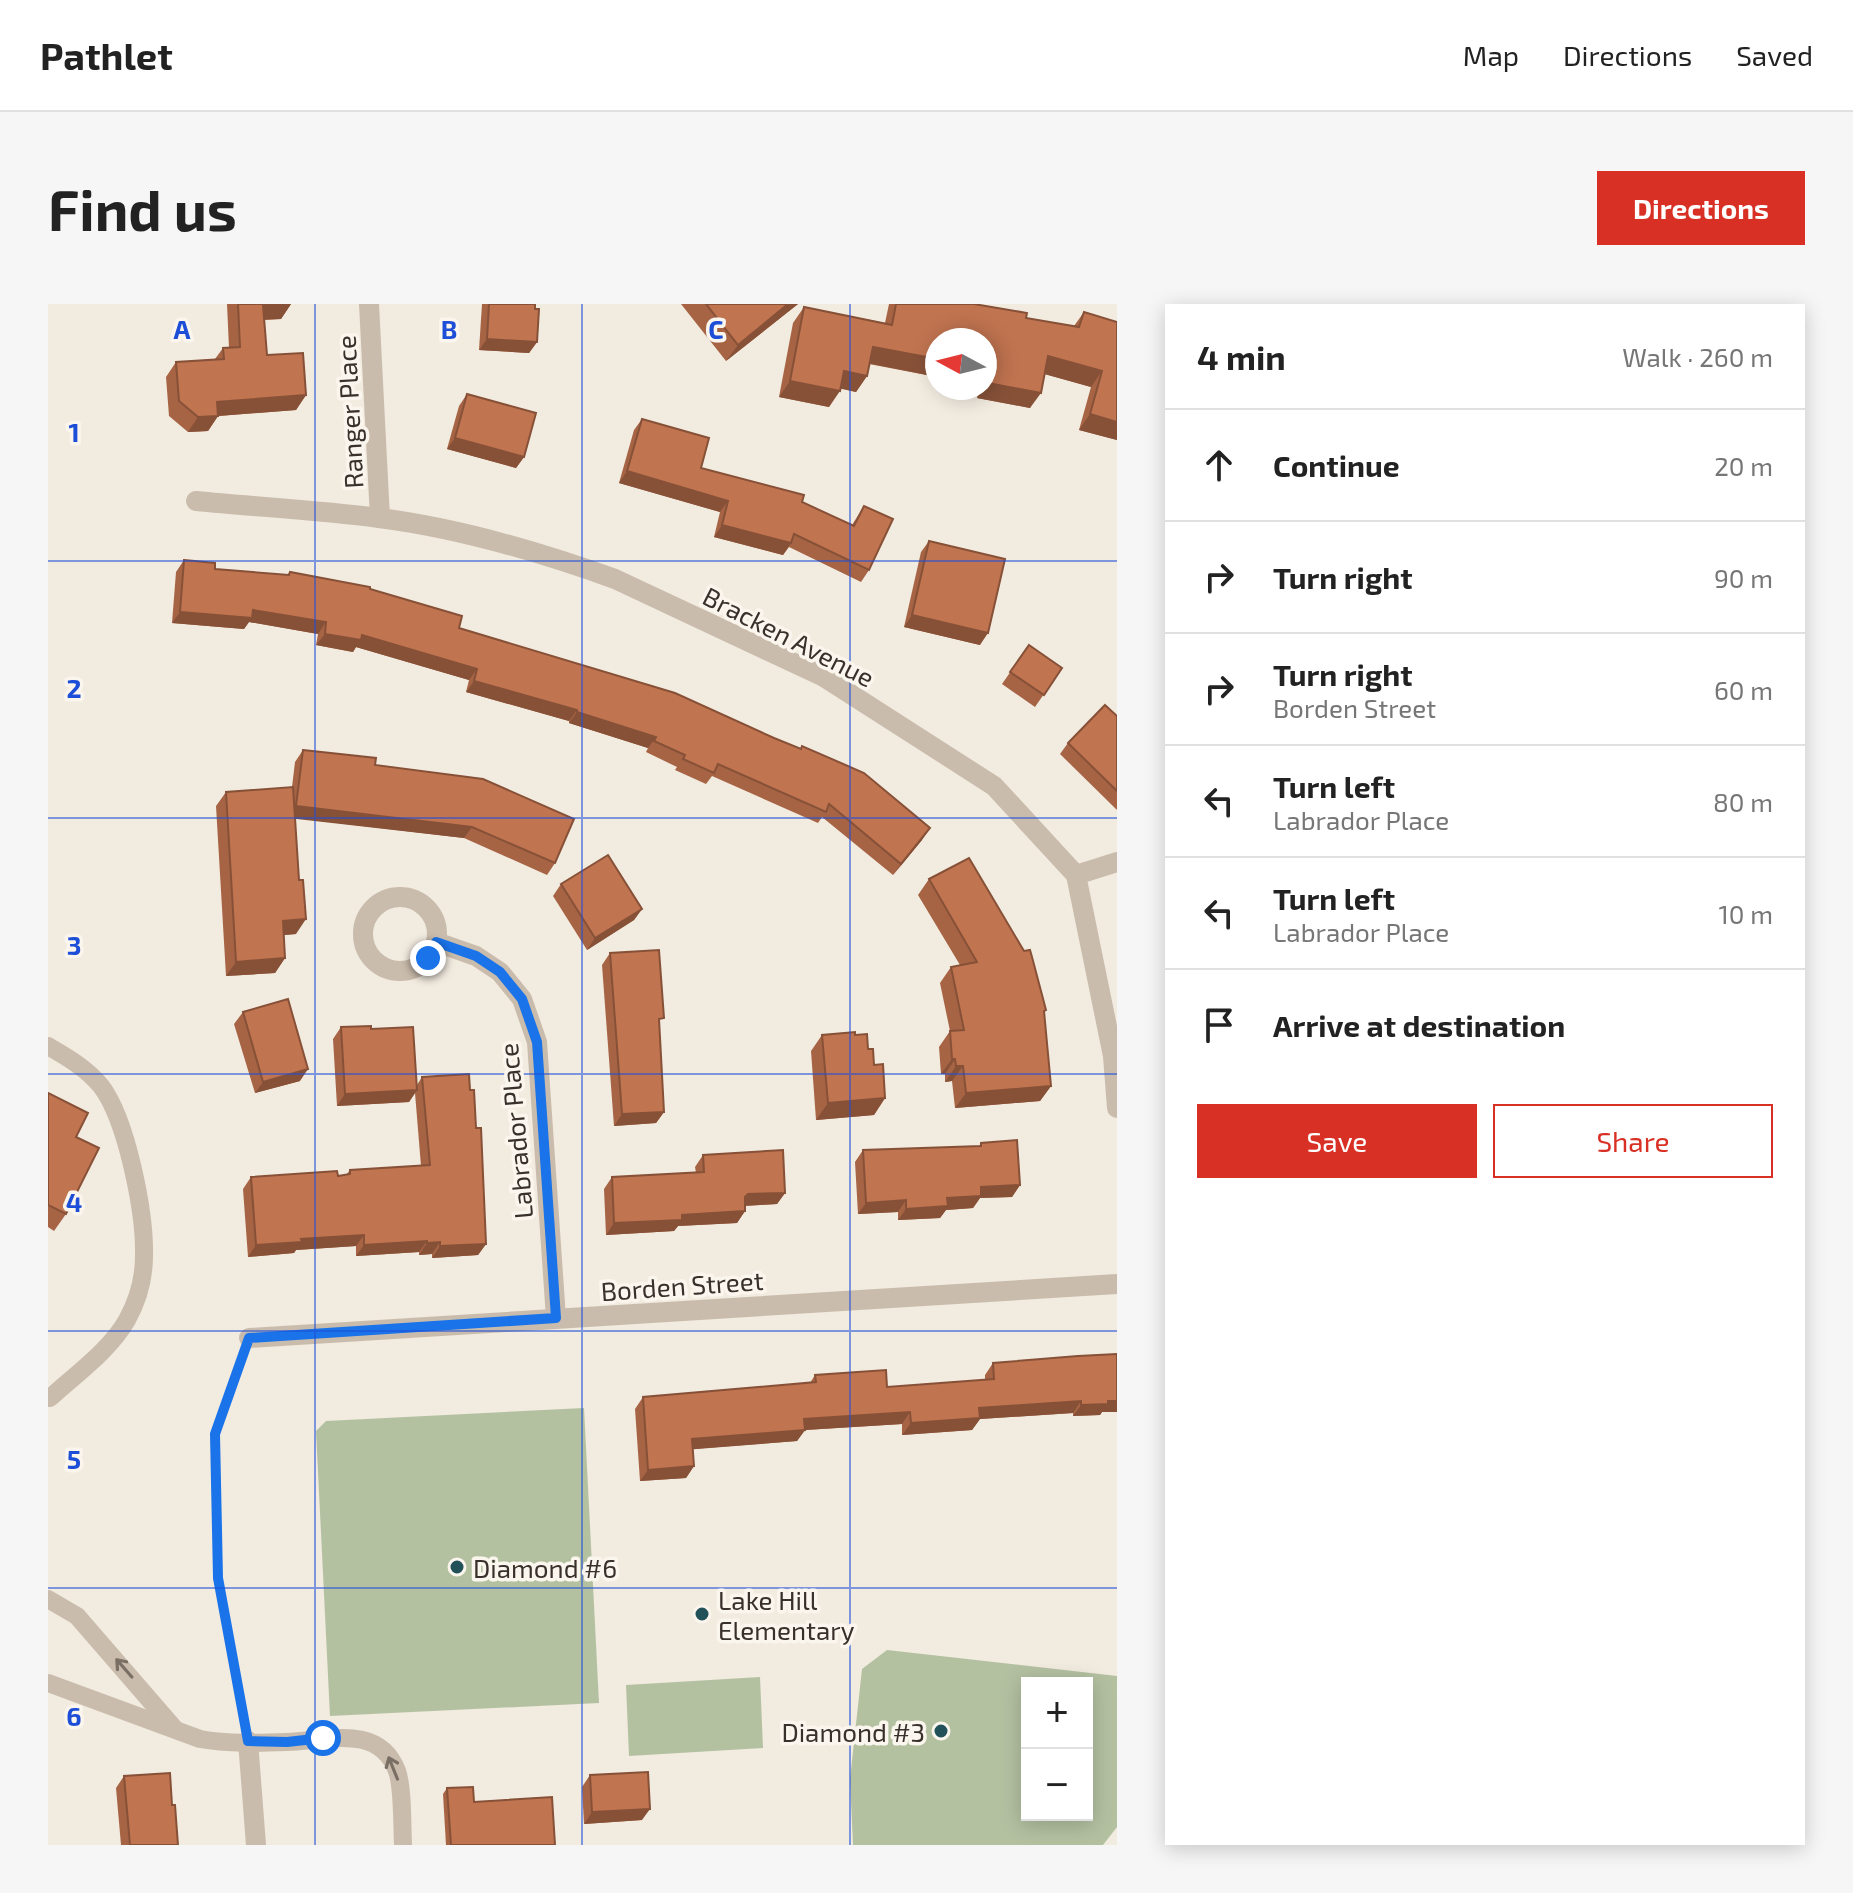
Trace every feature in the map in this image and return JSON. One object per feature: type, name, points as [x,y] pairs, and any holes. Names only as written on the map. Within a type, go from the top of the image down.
[{"type":"street","name":"Ranger Place","points":[[369,304],[380,518]]},
{"type":"street","name":"Bracken Avenue","points":[[196,501],[380,518],[465,534],[615,579],[824,677],[994,786],[1076,875]]},
{"type":"street","points":[[1117,862],[1076,875],[1113,1056],[1117,1108]]},
{"type":"street","name":"Labrador Place","points":[[436,942],[476,956],[500,972],[522,999],[537,1042],[556,1318]]},
{"type":"street","name":"Borden Street","points":[[249,1338],[1117,1284]]},
{"type":"street","points":[[248,1741],[256,1845]]},
{"type":"lane","points":[[48,1046],[77,1063],[101,1087],[119,1117],[130,1156],[144,1255],[140,1289],[126,1321],[102,1350],[49,1401]]},
{"type":"lane","points":[[48,1599],[77,1616],[174,1728]]},
{"type":"lane","points":[[48,1683],[127,1714],[221,1743],[287,1742],[343,1736],[371,1741],[388,1755],[398,1773],[403,1845]]},
{"type":"path","points":[[248,1741],[218,1578],[215,1434],[249,1338]]},
{"type":"green space","name":"Diamond #6","points":[[584,1408],[599,1703],[330,1716],[316,1431],[326,1421]]},
{"type":"green space","name":"Diamond #3","points":[[887,1650],[1117,1676],[1117,1827],[1103,1845],[853,1845],[850,1779],[862,1669]]},
{"type":"green space","points":[[760,1677],[763,1748],[629,1756],[626,1685]]},
{"type":"building","points":[[238,304],[285,304],[263,305],[267,355],[303,353],[306,395],[217,402],[218,416],[198,417],[179,401],[176,362],[224,359],[223,348],[240,347]]},
{"type":"building","points":[[489,304],[535,304],[535,309],[539,309],[537,342],[487,339]]},
{"type":"building","points":[[706,304],[788,304],[738,345]]},
{"type":"building","points":[[896,304],[974,304],[1027,313],[1026,318],[1079,327],[1084,312],[1117,322],[1117,422],[1090,414],[1102,371],[1048,356],[1041,393],[997,385],[997,328],[925,328],[925,357],[873,347],[867,376],[844,371],[840,391],[790,381],[804,307],[892,325]]},
{"type":"building","points":[[467,394],[536,413],[524,457],[455,438]]},
{"type":"building","points":[[642,419],[709,438],[701,468],[804,495],[802,502],[854,526],[864,506],[893,519],[869,570],[794,534],[791,543],[722,525],[728,501],[627,471]]},
{"type":"building","points":[[929,541],[1005,559],[988,633],[912,615]]},
{"type":"building","points":[[184,560],[215,563],[215,569],[289,575],[290,572],[370,587],[462,616],[459,628],[675,693],[774,738],[801,749],[802,746],[864,773],[930,828],[901,864],[829,804],[826,812],[718,764],[714,773],[654,741],[656,737],[577,710],[474,681],[477,669],[362,635],[361,640],[325,634],[326,622],[253,610],[252,618],[180,612]]},
{"type":"building","points":[[1029,645],[1062,668],[1044,695],[1010,672]]},
{"type":"building","points":[[1105,705],[1117,716],[1117,791],[1068,743]]},
{"type":"building","points":[[303,750],[376,758],[375,765],[483,779],[574,819],[555,863],[472,827],[296,806]]},
{"type":"building","points":[[293,787],[299,880],[303,880],[306,919],[283,921],[285,958],[236,962],[226,792]]},
{"type":"building","points":[[608,855],[642,909],[595,938],[561,884]]},
{"type":"building","points":[[969,858],[1024,951],[1030,950],[1046,1010],[1051,1086],[966,1093],[963,1066],[956,1066],[955,1059],[952,1059],[950,1031],[964,1030],[951,967],[977,962],[929,879]]},
{"type":"building","points":[[659,950],[664,1018],[659,1019],[664,1112],[622,1114],[610,953]]},
{"type":"building","points":[[288,999],[308,1069],[263,1082],[243,1012]]},
{"type":"building","points":[[371,1026],[371,1029],[413,1027],[417,1090],[345,1094],[341,1027]]},
{"type":"building","points":[[855,1032],[855,1035],[867,1034],[868,1049],[873,1049],[874,1065],[883,1064],[885,1098],[828,1103],[822,1035]]},
{"type":"building","points":[[469,1074],[470,1090],[474,1090],[476,1128],[481,1128],[486,1244],[440,1246],[440,1242],[427,1241],[364,1245],[364,1235],[256,1245],[251,1177],[337,1171],[338,1176],[350,1174],[350,1170],[430,1165],[422,1077]]},
{"type":"building","points":[[48,1093],[88,1113],[76,1137],[99,1148],[66,1214],[48,1205]]},
{"type":"building","points":[[1017,1140],[1020,1185],[981,1187],[981,1196],[947,1198],[948,1206],[906,1209],[906,1200],[866,1203],[863,1150],[981,1146],[981,1143]]},
{"type":"building","points":[[783,1150],[785,1193],[748,1194],[745,1197],[745,1211],[682,1215],[682,1220],[614,1223],[612,1177],[704,1172],[703,1155]]},
{"type":"building","points":[[1117,1354],[1117,1401],[1108,1401],[1108,1404],[1081,1405],[1081,1401],[979,1408],[980,1418],[911,1423],[910,1412],[804,1419],[805,1430],[692,1439],[694,1466],[648,1470],[643,1397],[816,1382],[815,1375],[886,1370],[887,1387],[994,1379],[993,1363]]},
{"type":"building","points":[[648,1772],[650,1809],[592,1812],[590,1775]]},
{"type":"building","points":[[170,1773],[178,1845],[130,1845],[124,1776]]},
{"type":"building","points":[[473,1787],[474,1802],[552,1797],[555,1845],[451,1845],[447,1788]]},
{"type":"place","name":"Diamond #6","points":[[457,1567]]},
{"type":"place","name":"Lake Hill Elementary","points":[[702,1614]]},
{"type":"place","name":"Diamond #3","points":[[941,1731]]},
{"type":"route","points":[[323,1738],[287,1742],[248,1741],[218,1578],[215,1434],[249,1338],[556,1318],[537,1042],[522,999],[500,972],[476,956],[436,942],[428,958]]}]
